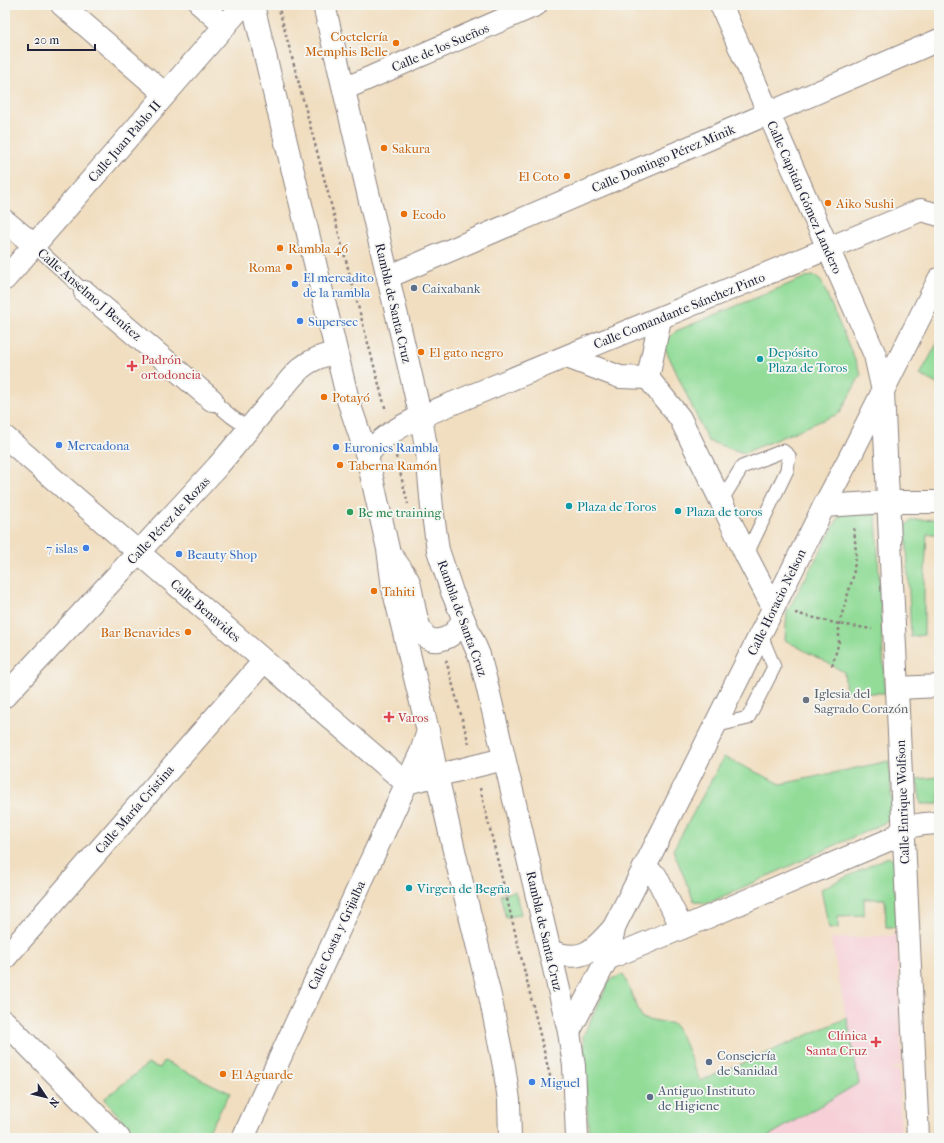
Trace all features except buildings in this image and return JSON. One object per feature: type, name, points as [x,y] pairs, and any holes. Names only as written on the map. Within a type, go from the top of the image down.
[{"type":"street","points":[[62,5],[165,94]]},
{"type":"street","points":[[201,5],[225,26]]},
{"type":"street","name":"Calle Juan Pablo II","points":[[5,279],[243,5]]},
{"type":"street","points":[[253,5],[348,400],[367,456],[388,549],[393,588],[428,731],[456,859],[492,1003],[508,1094],[510,1138]]},
{"type":"street","name":"Rambla de Santa Cruz","points":[[324,5],[421,418],[427,452],[438,550],[452,592],[479,654],[569,1032],[574,1066],[577,1138]]},
{"type":"street","name":"Calle de los Sueños","points":[[344,89],[536,5]]},
{"type":"street","name":"Calle Capitán Gómez Landero","points":[[721,5],[827,249],[875,355],[883,391]]},
{"type":"street","name":"Calle Domingo Pérez Minik","points":[[388,277],[939,40]]},
{"type":"street","name":"Calle Comandante Sánchez Pinto","points":[[367,456],[379,442],[421,418],[921,210],[939,215]]},
{"type":"street","name":"Calle Anselmo J Benítez","points":[[5,221],[34,245]]},
{"type":"street","name":"Calle Horacio Nelson","points":[[616,925],[773,607],[939,280]]},
{"type":"street","name":"Calle Anselmo J Benítez","points":[[85,292],[212,400]]},
{"type":"street","points":[[648,378],[660,319]]},
{"type":"street","name":"Calle Pérez de Rozas","points":[[5,696],[112,580],[140,552],[231,451],[248,428],[300,369],[309,362],[321,356],[336,352]]},
{"type":"street","points":[[566,357],[620,376],[648,378],[680,418],[747,557],[773,607]]},
{"type":"street","name":"Calle Enrique Wolfson","points":[[883,391],[918,1138]]},
{"type":"street","name":"Calle Benavides","points":[[5,437],[140,552],[406,784]]},
{"type":"street","points":[[854,449],[862,450],[887,465]]},
{"type":"street","points":[[824,506],[888,502],[939,502]]},
{"type":"street","points":[[388,549],[408,581],[419,626],[423,634],[429,640],[441,640],[453,634],[463,619]]},
{"type":"street","name":"Calle María Cristina","points":[[5,958],[264,661]]},
{"type":"street","points":[[898,688],[939,686]]},
{"type":"street","name":"Calle Costa y Grijalba","points":[[243,1138],[406,784],[428,731]]},
{"type":"street","points":[[406,784],[504,759]]},
{"type":"street","points":[[607,959],[890,839],[903,829],[918,824],[939,823]]},
{"type":"street","points":[[644,868],[656,876],[682,928]]},
{"type":"street","points":[[550,952],[562,956],[580,956],[598,946],[616,925]]},
{"type":"street","points":[[569,1032],[607,959],[616,925]]},
{"type":"street","points":[[5,1022],[119,1138]]},
{"type":"lane","name":"Calle Anselmo J Benítez","points":[[34,245],[85,292]]},
{"type":"lane","name":"Calle Anselmo J Benítez","points":[[212,400],[248,428]]},
{"type":"lane","points":[[721,501],[742,467],[783,451],[789,456],[787,470],[751,545],[747,557]]},
{"type":"path","points":[[832,666],[839,642],[839,624],[853,577],[856,554],[851,505]]},
{"type":"path","points":[[773,607],[839,624],[894,632]]},
{"type":"shaded area","name":"Clínica Santa Cruz","points":[[897,935],[902,1066],[893,1067],[893,1070],[899,1070],[901,1138],[765,1138],[859,1083],[831,939]]},
{"type":"green space","points":[[814,276],[821,281],[861,374],[840,413],[744,453],[708,441],[665,348],[668,339],[676,331],[806,277]]},
{"type":"green space","points":[[939,340],[939,385],[920,375]]},
{"type":"green space","points":[[852,512],[876,515],[885,693],[846,693],[844,672],[785,640],[787,612],[841,513]]},
{"type":"green space","points":[[939,519],[939,534],[927,534],[924,589],[924,635],[911,637],[906,525],[912,520]]},
{"type":"green space","points":[[724,757],[781,784],[889,761],[893,819],[713,901],[704,903],[694,901],[673,850]]},
{"type":"green space","points":[[939,777],[939,804],[921,804],[917,779]]},
{"type":"green space","points":[[888,857],[895,861],[896,927],[886,927],[885,899],[864,899],[864,915],[838,916],[838,928],[829,929],[821,889]]},
{"type":"green space","points":[[515,891],[521,914],[506,918],[500,895]]},
{"type":"green space","points":[[623,974],[642,1018],[674,1024],[685,1044],[700,1081],[847,1018],[859,1083],[765,1138],[589,1138],[583,1036],[610,980]]},
{"type":"green space","points":[[164,1061],[230,1093],[205,1138],[138,1138],[104,1099],[148,1064],[160,1068]]},
{"type":"place","name":"Coctelería Memphis Belle","points":[[396,43]]},
{"type":"place","name":"Sakura","points":[[384,148]]},
{"type":"place","name":"El Coto","points":[[567,176]]},
{"type":"place","name":"Aiko Sushi","points":[[828,203]]},
{"type":"place","name":"Ecodo","points":[[404,214]]},
{"type":"place","name":"Rambla 46","points":[[280,248]]},
{"type":"place","name":"Roma","points":[[289,267]]},
{"type":"place","name":"El mercadito de la rambla","points":[[295,284]]},
{"type":"place","name":"Caixabank","points":[[414,288]]},
{"type":"place","name":"Supersec","points":[[300,321]]},
{"type":"place","name":"El gato negro","points":[[421,352]]},
{"type":"place","name":"Depósito Plaza de Toros","points":[[760,359]]},
{"type":"place","name":"Padrón ortodoncia","points":[[132,366]]},
{"type":"place","name":"Potayó","points":[[324,397]]},
{"type":"place","name":"Mercadona","points":[[59,445]]},
{"type":"place","name":"Euronics Rambla","points":[[336,447]]},
{"type":"place","name":"Taberna Ramón","points":[[340,465]]},
{"type":"place","name":"Plaza de Toros","points":[[569,506]]},
{"type":"place","name":"Plaza de toros","points":[[678,511]]},
{"type":"place","name":"Be me training","points":[[350,512]]},
{"type":"place","name":"7 islas","points":[[86,548]]},
{"type":"place","name":"Beauty Shop","points":[[179,554]]},
{"type":"place","name":"Tahiti","points":[[374,591]]},
{"type":"place","name":"Bar Benavides","points":[[188,632]]},
{"type":"place","name":"Iglesia del Sagrado Corazón","points":[[806,700]]},
{"type":"place","name":"Varos","points":[[389,717]]},
{"type":"place","name":"Virgen de Begña","points":[[409,888]]},
{"type":"place","name":"Clínica Santa Cruz","points":[[876,1042]]},
{"type":"place","name":"Consejería de Sanidad","points":[[709,1062]]},
{"type":"place","name":"El Aguarde","points":[[223,1074]]},
{"type":"place","name":"Miguel","points":[[532,1082]]},
{"type":"place","name":"Antiguo Instituto de Higiene","points":[[650,1097]]}]
